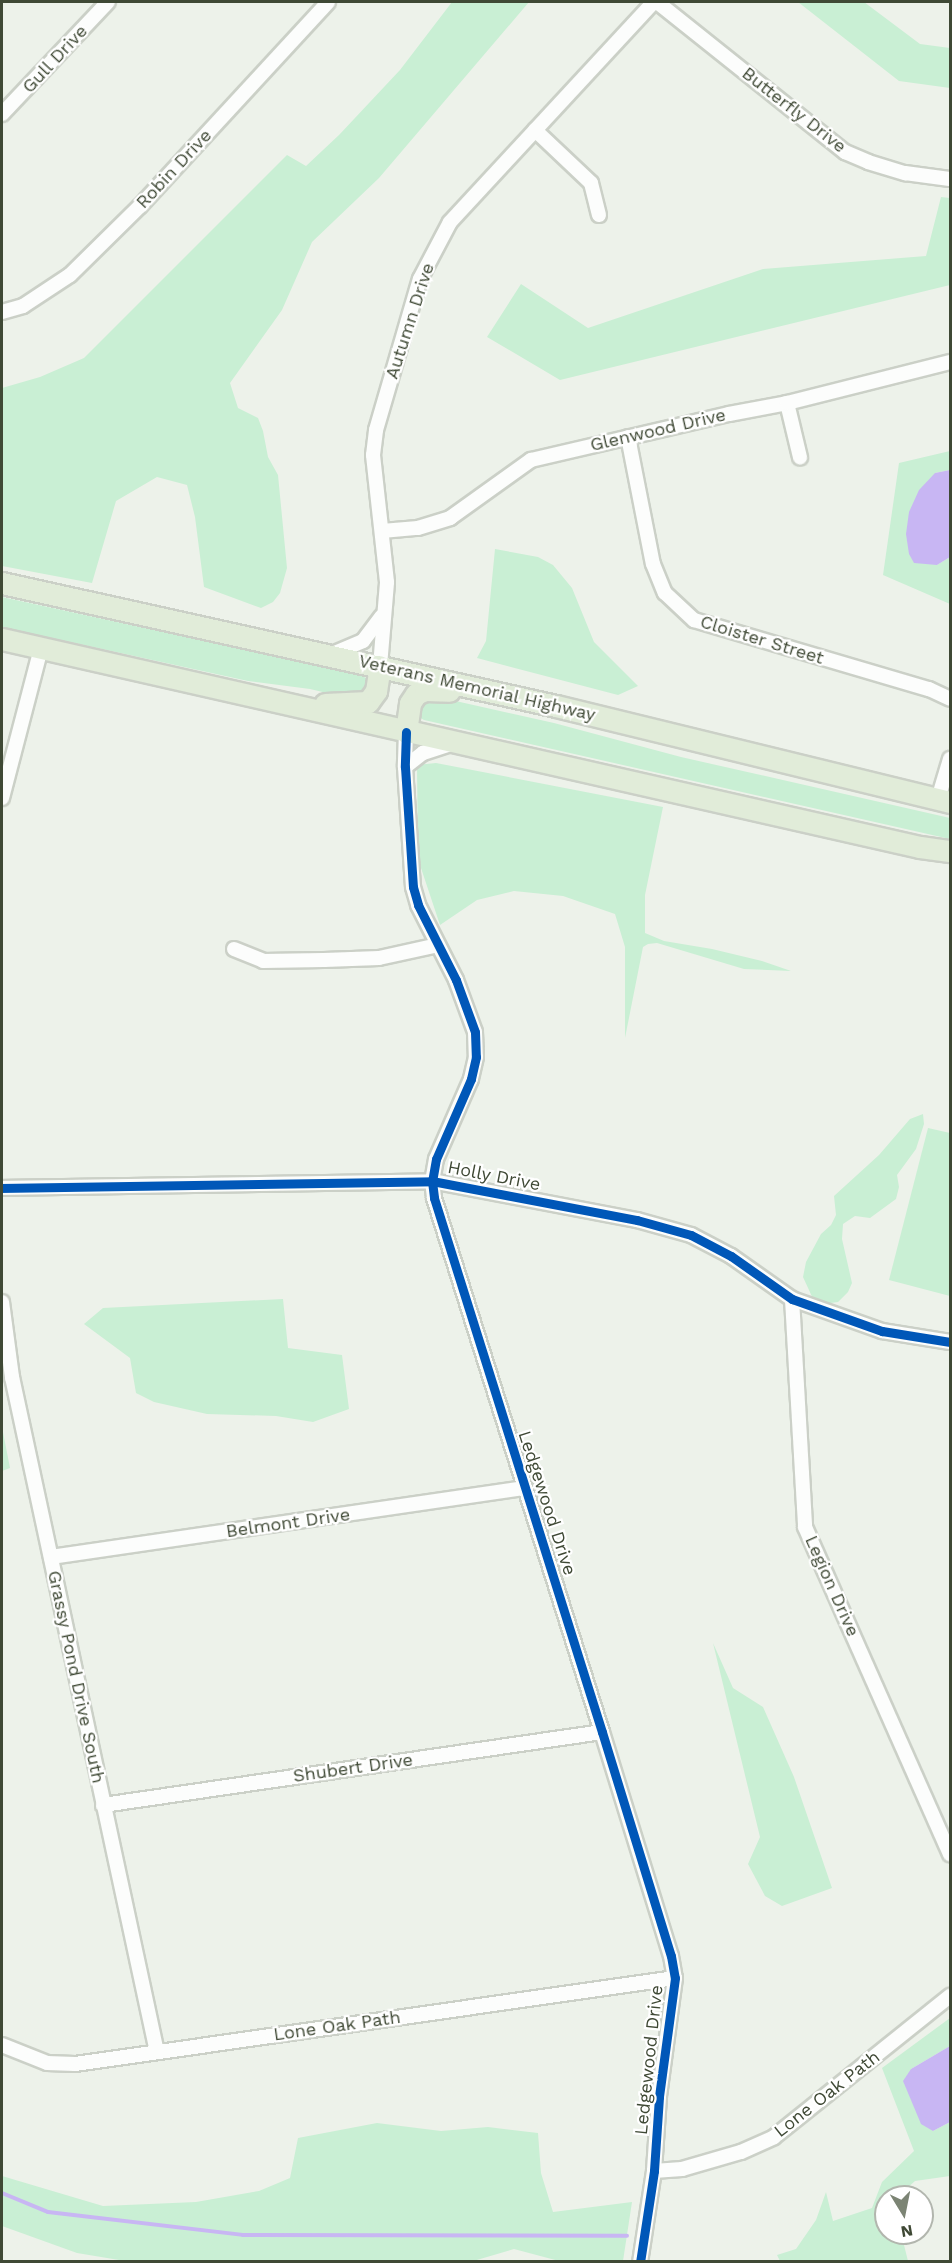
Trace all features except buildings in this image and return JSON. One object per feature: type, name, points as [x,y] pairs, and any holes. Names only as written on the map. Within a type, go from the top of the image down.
[{"type":"highway","name":"Veterans Memorial Highway","points":[[2,583],[514,696],[944,801]]},
{"type":"highway","points":[[2,639],[920,847],[951,851]]},
{"type":"highway","points":[[288,704],[368,702],[376,691],[380,666]]},
{"type":"highway","points":[[406,732],[410,703],[419,692],[430,690],[514,696]]},
{"type":"street","name":"Gull Drive","points":[[2,114],[108,2]]},
{"type":"street","name":"Robin Drive","points":[[2,312],[22,306],[70,275],[140,206],[328,2]]},
{"type":"street","name":"Autumn Drive","points":[[380,666],[387,582],[373,455],[376,430],[420,279],[450,222],[656,2]]},
{"type":"street","name":"Butterfly Drive","points":[[656,2],[845,152],[868,162],[905,173],[951,178]]},
{"type":"street","points":[[535,130],[591,183],[599,215]]},
{"type":"street","name":"Glenwood Drive","points":[[382,531],[418,528],[450,518],[531,460],[787,403],[951,362]]},
{"type":"street","points":[[787,403],[800,457]]},
{"type":"street","name":"Cloister Street","points":[[628,438],[653,564],[665,593],[693,620],[929,689],[951,699]]},
{"type":"street","name":"Autumn Drive","points":[[330,655],[363,641],[383,614]]},
{"type":"street","points":[[2,798],[41,648]]},
{"type":"street","name":"Ledgewood Drive","points":[[406,732],[405,767],[413,887],[418,905],[466,1003],[475,1032],[476,1057],[471,1079],[436,1159],[432,1180],[439,1220],[602,1732],[671,1956],[675,1978],[659,2097],[654,2171],[640,2262]]},
{"type":"street","points":[[405,767],[423,753],[457,742]]},
{"type":"street","points":[[944,801],[951,759]]},
{"type":"street","points":[[234,949],[263,961],[324,960],[379,958],[438,945]]},
{"type":"street","name":"Holly Drive","points":[[2,1188],[432,1180],[631,1219],[691,1235],[731,1257],[792,1299],[882,1331],[951,1342]]},
{"type":"street","name":"Legion Drive","points":[[792,1299],[805,1527],[951,1854]]},
{"type":"street","name":"Grassy Pond Drive South","points":[[2,1302],[12,1377],[157,2052]]},
{"type":"street","name":"Belmont Drive","points":[[51,1557],[525,1488]]},
{"type":"street","name":"Shubert Drive","points":[[104,1804],[602,1732]]},
{"type":"street","name":"Lone Oak Path","points":[[2,2045],[47,2063],[75,2064],[675,1978]]},
{"type":"street","name":"Lone Oak Path","points":[[654,2171],[682,2169],[741,2152],[774,2137],[951,1996]]},
{"type":"green space","points":[[452,2],[529,2],[379,178],[312,242],[282,310],[230,383],[238,408],[258,418],[268,457],[278,475],[287,568],[280,593],[273,602],[261,608],[204,587],[195,517],[187,485],[157,477],[116,501],[92,583],[2,566],[2,388],[40,377],[84,358],[287,155],[306,166],[339,135],[400,70]]},
{"type":"green space","points":[[798,2],[864,2],[920,44],[950,48],[950,88],[899,81]]},
{"type":"green space","points":[[941,197],[950,198],[950,285],[560,380],[487,337],[521,284],[588,328],[763,269],[926,256]]},
{"type":"green space","points":[[950,451],[950,470],[935,473],[937,565],[950,557],[950,604],[883,575],[899,463]]},
{"type":"green space","points":[[495,549],[538,557],[553,565],[572,588],[594,642],[638,686],[618,695],[477,658],[486,641]]},
{"type":"green space","points":[[2,597],[361,675],[372,682],[372,692],[348,698],[310,689],[248,681],[2,627]]},
{"type":"green space","points":[[429,695],[554,723],[681,757],[950,818],[950,839],[424,720],[417,716],[414,704]]},
{"type":"green space","points":[[436,763],[663,807],[645,895],[645,933],[664,941],[712,949],[762,961],[791,971],[744,969],[657,943],[648,944],[643,947],[625,1038],[625,947],[615,914],[563,896],[514,891],[477,900],[440,925],[418,859],[417,765]]},
{"type":"green space","points":[[923,1114],[924,1124],[916,1149],[897,1175],[899,1187],[896,1199],[870,1218],[855,1216],[843,1224],[842,1239],[852,1283],[848,1292],[838,1302],[823,1304],[814,1301],[803,1277],[806,1262],[821,1234],[831,1225],[836,1215],[834,1196],[879,1155],[910,1119]]},
{"type":"green space","points":[[928,1128],[950,1133],[950,1296],[889,1280]]},
{"type":"green space","points":[[283,1299],[288,1348],[342,1355],[349,1409],[313,1422],[276,1416],[207,1414],[154,1402],[136,1393],[130,1358],[84,1324],[103,1308]]},
{"type":"green space","points":[[2,1427],[10,1468],[2,1471]]},
{"type":"green space","points":[[713,1643],[733,1688],[763,1707],[794,1777],[832,1888],[782,1906],[765,1896],[748,1864],[760,1837]]},
{"type":"green space","points":[[950,2018],[950,2046],[911,2069],[933,2131],[950,2122],[950,2176],[915,2181],[910,2185],[881,2185],[914,2151],[882,2068]]},
{"type":"green space","points":[[377,2123],[441,2131],[488,2127],[538,2133],[541,2173],[553,2212],[632,2202],[623,2261],[559,2261],[514,2249],[470,2262],[125,2261],[77,2253],[2,2226],[2,2176],[103,2206],[196,2202],[259,2191],[290,2178],[298,2138]]},
{"type":"green space","points":[[826,2192],[833,2221],[872,2208],[874,2203],[874,2245],[904,2245],[908,2261],[780,2261],[777,2255],[796,2249],[816,2220]]},
{"type":"shaded area","points":[[950,470],[950,557],[937,565],[914,563],[909,554],[906,534],[909,512],[919,490],[935,473]]},
{"type":"shaded area","points":[[950,2046],[950,2122],[933,2131],[921,2124],[903,2081],[911,2069]]},
{"type":"waterway","points":[[2,2193],[48,2212],[243,2235],[627,2236]]},
{"type":"cycle path","points":[[406,732],[405,767],[413,887],[418,905],[456,980],[475,1032],[476,1057],[471,1079],[436,1159],[432,1181],[434,1198],[602,1732],[671,1956],[675,1978],[659,2097],[654,2171],[640,2262]]},
{"type":"cycle path","points":[[2,1188],[432,1181],[637,1220],[691,1235],[731,1256],[792,1299],[882,1331],[950,1342]]}]
